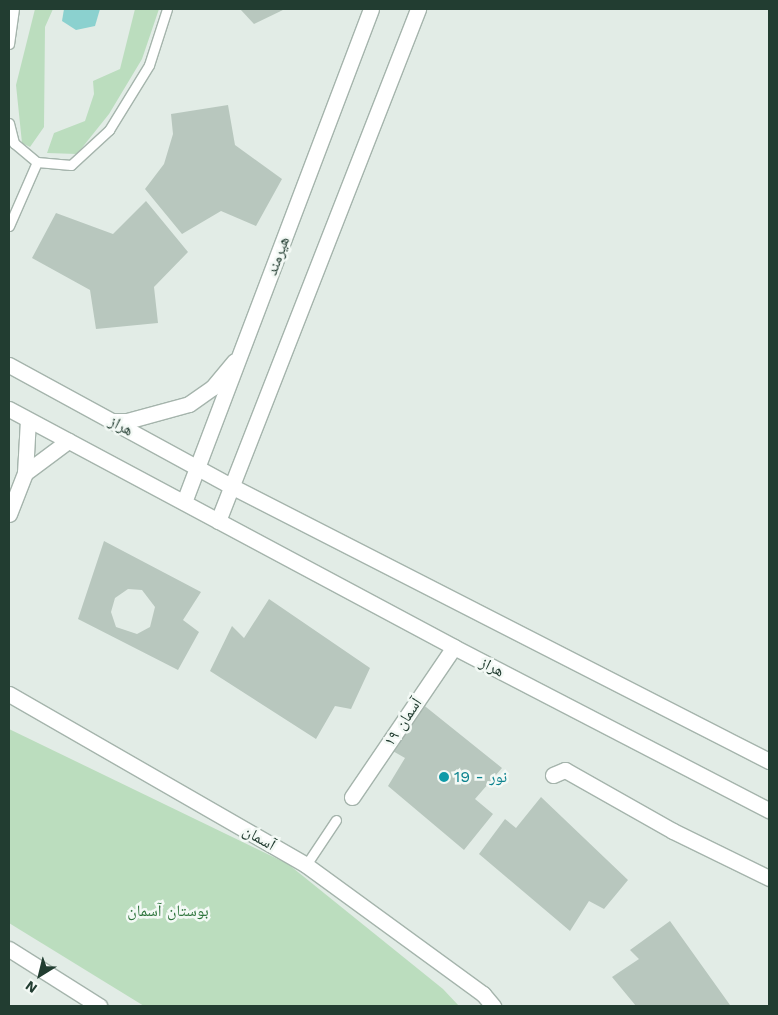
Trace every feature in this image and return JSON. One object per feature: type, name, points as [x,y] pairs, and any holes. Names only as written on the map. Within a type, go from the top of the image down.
[{"type":"street","name":"هیرمند","points":[[184,502],[199,467],[371,9]]},
{"type":"street","points":[[218,521],[233,487],[418,9]]},
{"type":"street","points":[[111,420],[127,421],[189,404],[212,388],[242,352]]},
{"type":"street","name":"هراز","points":[[9,365],[233,487],[769,761]]},
{"type":"street","name":"هراز","points":[[9,409],[454,648],[769,810]]},
{"type":"street","points":[[9,514],[25,473],[28,420]]},
{"type":"street","points":[[25,473],[68,441]]},
{"type":"street","name":"آسمان ۱۹","points":[[352,797],[454,648]]},
{"type":"street","name":"آسمان","points":[[9,694],[306,864],[484,994],[493,1006]]},
{"type":"street","points":[[553,775],[565,770],[574,774],[673,831],[769,878]]},
{"type":"street","points":[[9,949],[99,1006]]},
{"type":"lane","points":[[9,44],[14,9]]},
{"type":"lane","points":[[9,123],[14,143],[37,162],[71,165],[109,130],[150,65],[167,9]]},
{"type":"lane","points":[[9,226],[37,162]]},
{"type":"lane","points":[[306,864],[336,820]]},
{"type":"green space","points":[[35,9],[53,9],[45,27],[44,127],[30,147],[22,143],[16,85]]},
{"type":"green space","points":[[135,9],[159,9],[142,59],[109,114],[77,154],[47,153],[54,133],[85,121],[94,94],[93,81],[120,69]]},
{"type":"green space","name":"بوستان آسمان","points":[[9,729],[288,864],[443,989],[459,1006],[144,1006],[9,923]]},
{"type":"water","points":[[64,9],[100,9],[95,26],[76,30],[62,21]]},
{"type":"building","points":[[240,9],[285,9],[254,24]]},
{"type":"building","points":[[228,105],[235,145],[282,179],[256,226],[221,211],[182,234],[145,189],[164,164],[173,134],[171,114]]},
{"type":"building","points":[[146,201],[188,252],[154,287],[158,323],[96,329],[90,290],[32,258],[56,213],[113,234]]},
{"type":"building","points":[[104,541],[201,592],[183,620],[199,632],[178,670],[78,619]],"holes":[[[128,589],[142,590],[155,607],[150,627],[137,634],[116,627],[111,612],[115,598]]]},
{"type":"building","points":[[269,599],[370,668],[351,709],[335,706],[316,739],[210,671],[232,626],[244,638]]},
{"type":"building","name":"19 - نور","points":[[421,703],[502,768],[475,799],[493,814],[464,850],[388,786],[405,758],[391,750]]},
{"type":"building","points":[[541,797],[628,880],[604,909],[589,901],[570,931],[479,854],[505,819],[516,828]]},
{"type":"building","points":[[670,921],[730,1005],[636,1006],[612,977],[639,959],[630,950]]},
{"type":"place","name":"19 - نور","points":[[444,777]]}]
